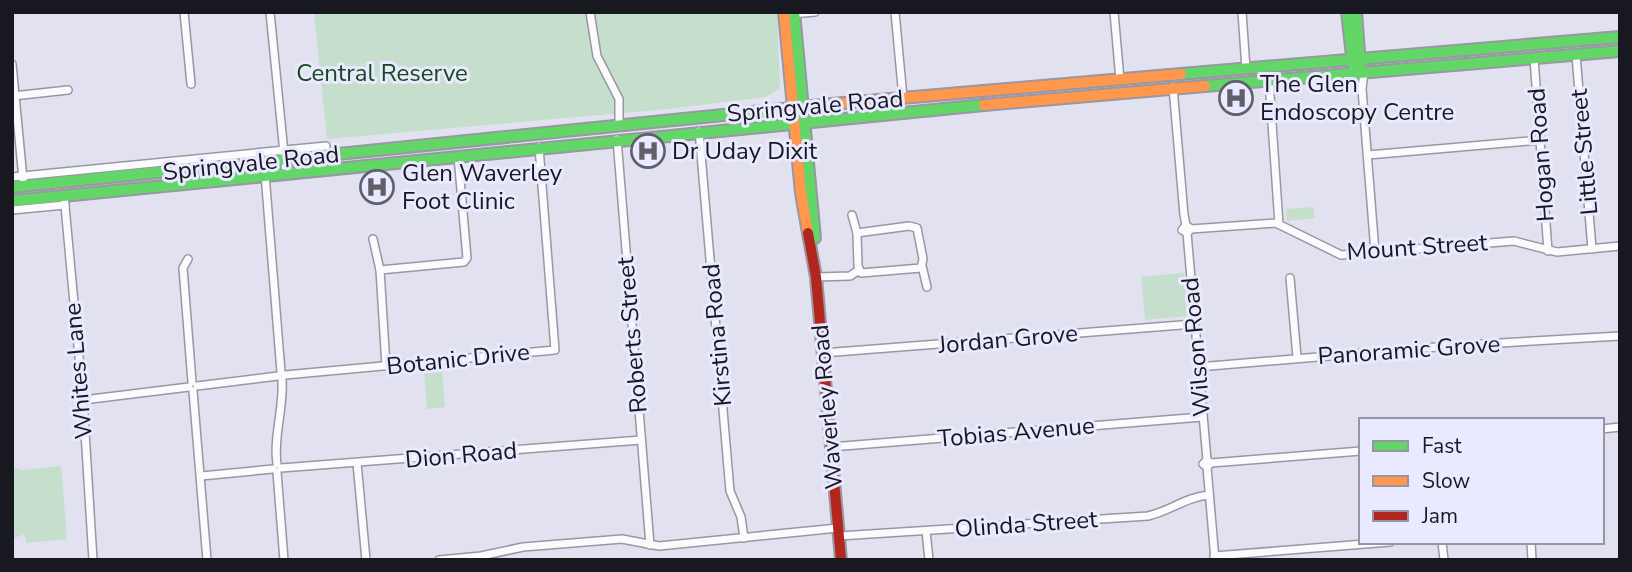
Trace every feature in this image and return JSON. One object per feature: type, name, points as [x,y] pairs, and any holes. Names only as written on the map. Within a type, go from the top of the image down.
[{"type":"main road","points":[[1347,12],[1355,60],[1360,72]]},
{"type":"main road","points":[[1355,60],[1356,12]]},
{"type":"main road","name":"Waverley Road","points":[[789,13],[807,239],[813,254],[816,277],[841,560]]},
{"type":"main road","name":"Springvale Road","points":[[20,183],[63,182],[264,162],[284,155],[797,106],[1619,37]]},
{"type":"main road","points":[[1619,37],[1619,51]]},
{"type":"main road","name":"Springvale Road","points":[[12,201],[64,200],[265,175],[956,106],[1619,51]]},
{"type":"main road","points":[[767,109],[796,87],[820,104]]},
{"type":"main road","points":[[953,94],[956,106]]},
{"type":"main road","points":[[776,123],[800,139],[821,119]]},
{"type":"street","points":[[184,12],[191,84]]},
{"type":"street","points":[[270,12],[286,173]]},
{"type":"street","name":"Roberts Street","points":[[590,12],[597,56],[618,99],[617,139],[650,545]]},
{"type":"street","points":[[789,13],[815,12]]},
{"type":"street","points":[[895,12],[903,98]]},
{"type":"street","points":[[1114,12],[1120,80]]},
{"type":"street","points":[[1242,12],[1246,69]]},
{"type":"street","name":"Little Street","points":[[1576,55],[1592,249]]},
{"type":"street","name":"Hogan Road","points":[[1534,58],[1548,251]]},
{"type":"street","points":[[12,64],[20,183]]},
{"type":"street","points":[[1360,72],[1375,252]]},
{"type":"street","name":"Wilson Road","points":[[1172,75],[1188,229],[1215,558]]},
{"type":"street","points":[[1188,229],[1279,224],[1269,80]]},
{"type":"street","points":[[14,96],[68,90]]},
{"type":"street","name":"Kirstina Road","points":[[699,130],[730,491],[741,517],[744,538]]},
{"type":"street","points":[[1368,155],[1540,140]]},
{"type":"street","name":"Springvale Road","points":[[12,177],[20,183],[284,155],[326,146]]},
{"type":"street","name":"Botanic Drive","points":[[83,400],[281,376],[555,350],[539,147]]},
{"type":"street","points":[[380,270],[464,262],[467,258],[458,156]]},
{"type":"street","points":[[264,162],[283,399],[276,450],[284,560]]},
{"type":"street","name":"Whites Lane","points":[[63,182],[83,400],[93,560]]},
{"type":"street","name":"Springvale Road","points":[[12,210],[64,200]]},
{"type":"street","points":[[852,215],[857,233],[859,270]]},
{"type":"street","name":"Mount Street","points":[[1279,224],[1337,254],[1514,241],[1548,251],[1620,246]]},
{"type":"street","points":[[857,233],[863,230],[916,227],[921,233],[922,266],[927,287]]},
{"type":"street","points":[[373,239],[380,270],[386,366]]},
{"type":"street","points":[[188,258],[183,268],[207,560]]},
{"type":"street","points":[[859,270],[867,275],[915,270],[922,266]]},
{"type":"street","points":[[816,277],[850,276],[859,270]]},
{"type":"street","points":[[1290,278],[1297,358]]},
{"type":"street","name":"Jordan Grove","points":[[823,353],[1194,324]]},
{"type":"street","name":"Panoramic Grove","points":[[1198,367],[1620,336]]},
{"type":"street","name":"Tobias Avenue","points":[[831,447],[1202,417]]},
{"type":"street","name":"Dion Road","points":[[201,476],[641,440]]},
{"type":"street","points":[[1208,463],[1359,451]]},
{"type":"street","points":[[357,463],[366,560]]},
{"type":"street","name":"Olinda Street","points":[[439,560],[523,547],[622,539],[650,545],[838,532],[926,531],[1147,516],[1161,513],[1194,496],[1209,495]]},
{"type":"street","points":[[926,531],[929,560]]},
{"type":"street","points":[[1215,558],[1368,544]]},
{"type":"green space","name":"Central Reserve","points":[[314,12],[777,12],[780,88],[766,97],[668,109],[327,139]]},
{"type":"green space","points":[[1313,207],[1315,218],[1287,221],[1286,209]]},
{"type":"green space","points":[[1184,273],[1187,316],[1145,320],[1141,277]]},
{"type":"green space","points":[[442,369],[445,407],[427,409],[424,370]]},
{"type":"green space","points":[[61,466],[67,539],[26,543],[25,534],[12,539],[12,467],[22,470]]},
{"type":"traffic: fast","points":[[794,12],[815,238]]},
{"type":"traffic: fast","points":[[1347,12],[1353,65]]},
{"type":"traffic: fast","points":[[1356,12],[1360,66]]},
{"type":"traffic: fast","points":[[1181,74],[1620,37]]},
{"type":"traffic: fast","points":[[1205,86],[1620,51]]},
{"type":"traffic: fast","points":[[12,187],[832,104]]},
{"type":"traffic: fast","points":[[12,201],[984,105]]},
{"type":"traffic: slow","points":[[784,12],[801,193],[808,233]]},
{"type":"traffic: slow","points":[[832,104],[1181,74]]},
{"type":"traffic: slow","points":[[984,105],[1205,86]]},
{"type":"traffic: jam","points":[[808,233],[816,277],[841,560]]},
{"type":"place","name":"The Glen Endoscopy Centre","points":[[1236,98]]},
{"type":"place","name":"Dr Uday Dixit","points":[[648,151]]},
{"type":"place","name":"Glen Waverley Foot Clinic","points":[[377,187]]}]
